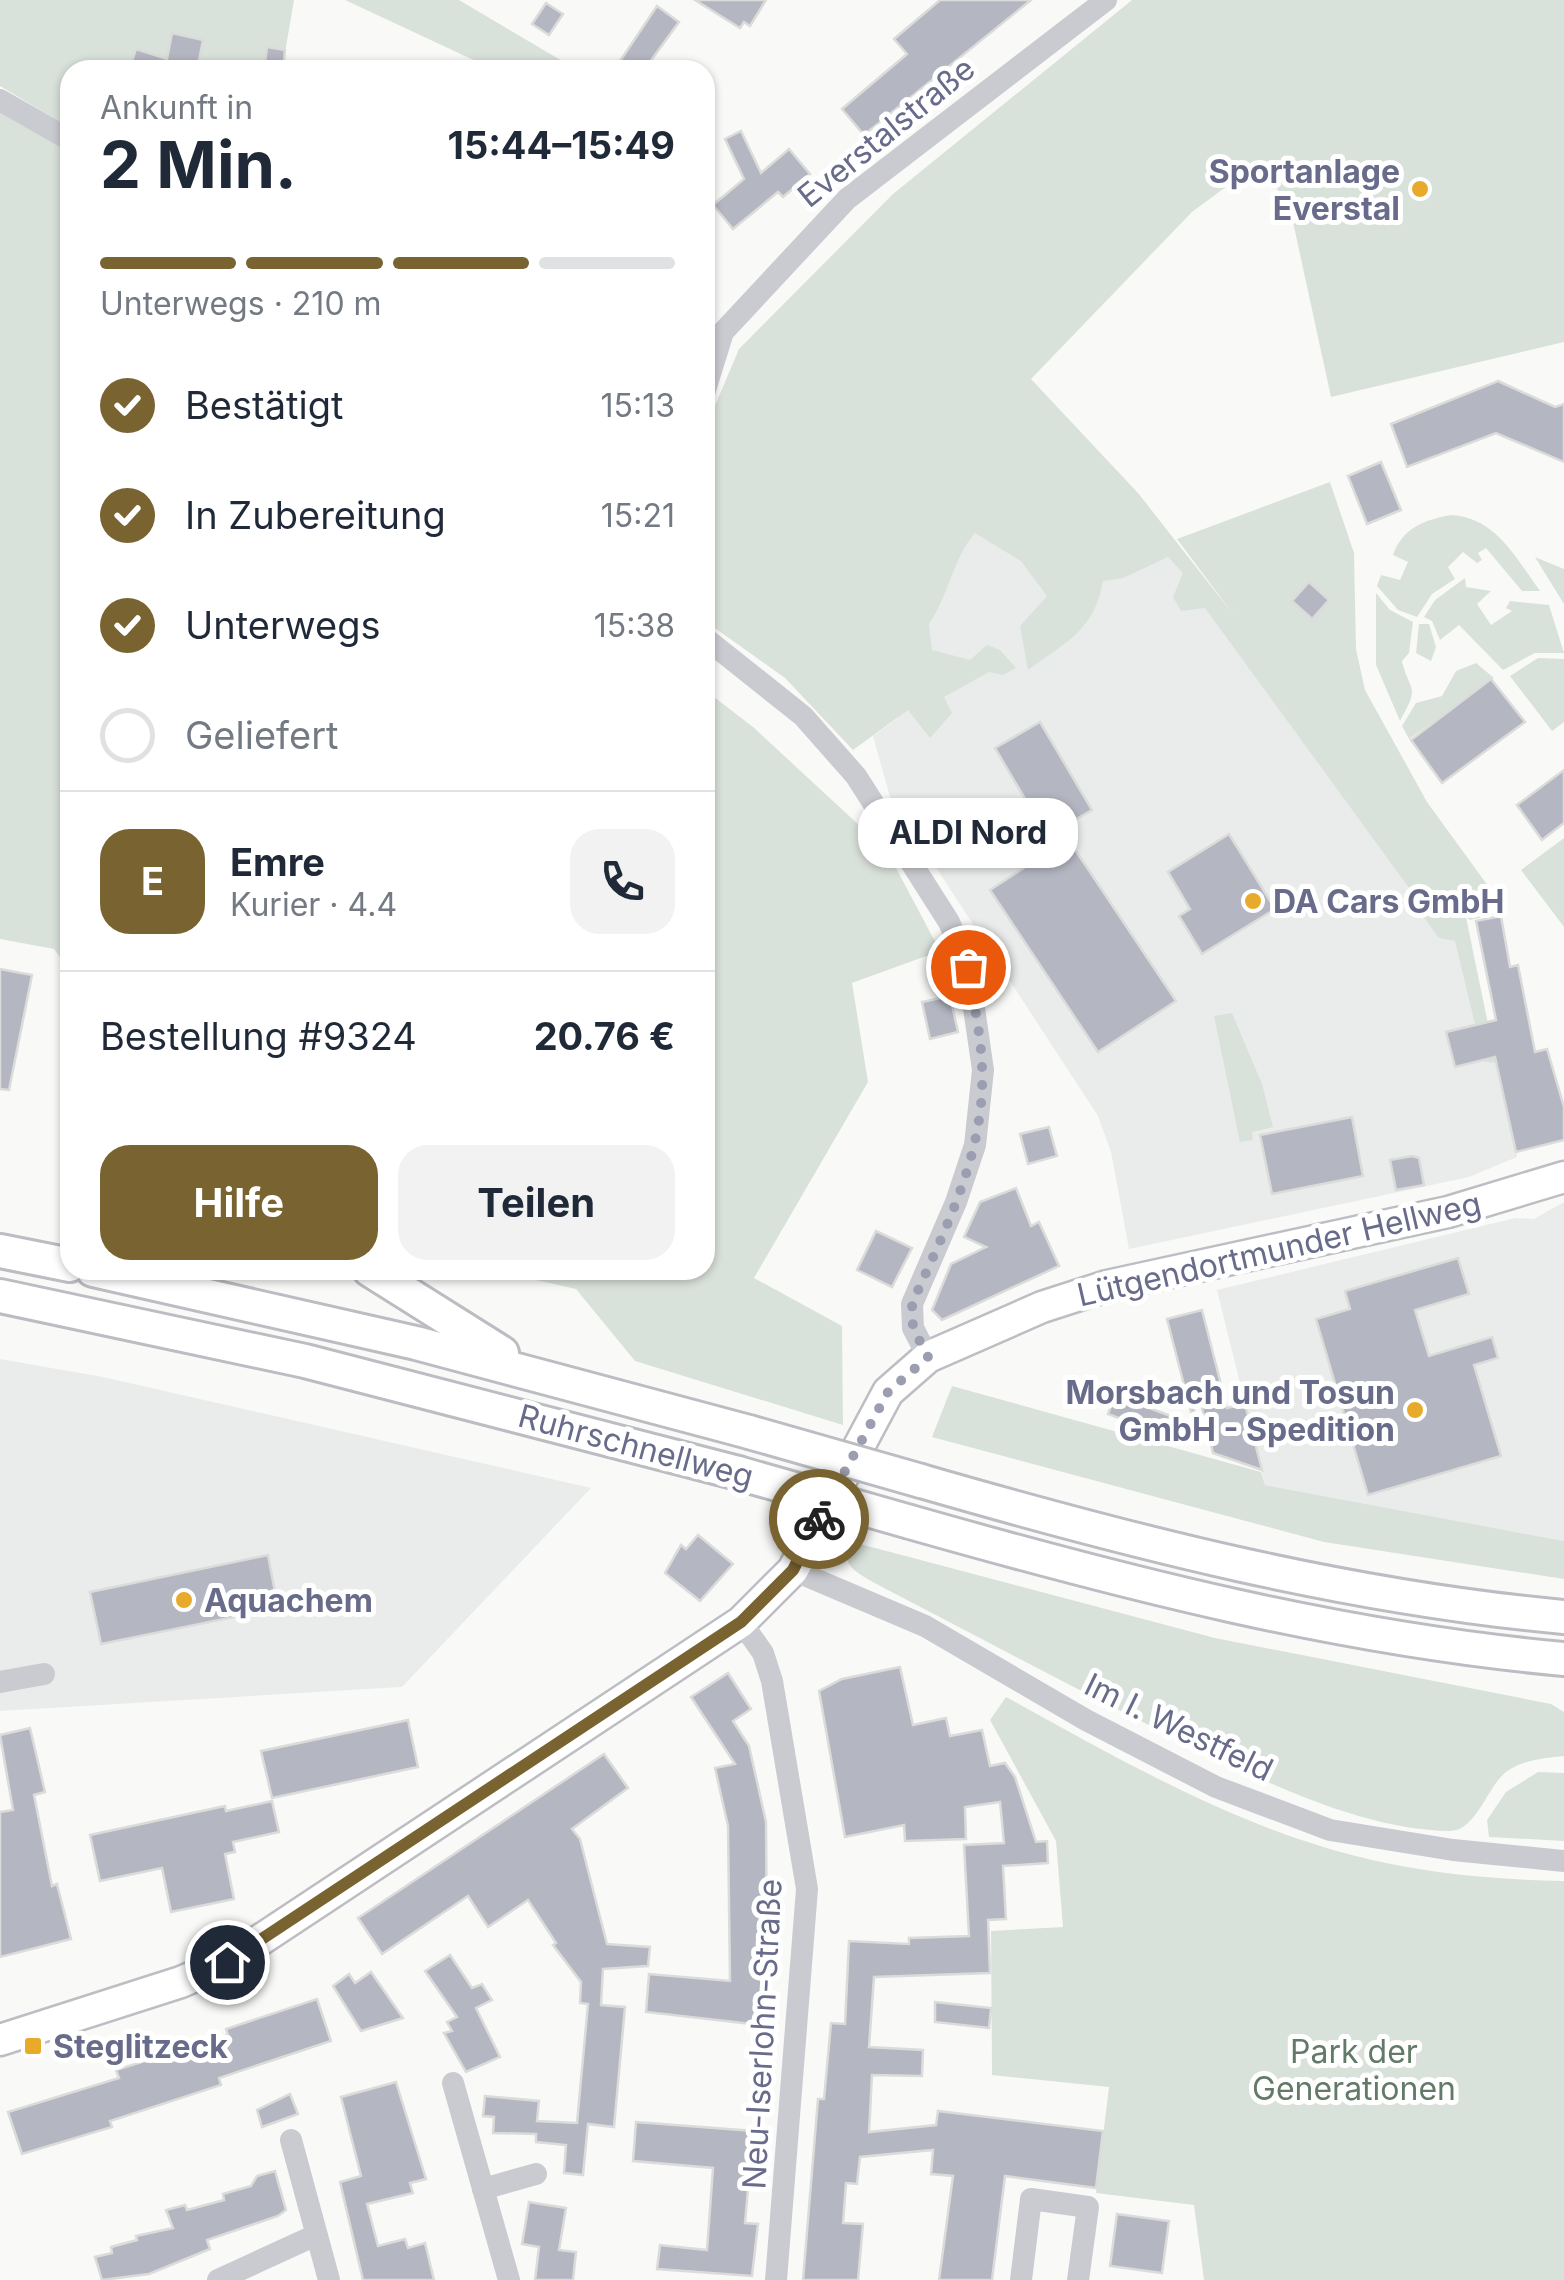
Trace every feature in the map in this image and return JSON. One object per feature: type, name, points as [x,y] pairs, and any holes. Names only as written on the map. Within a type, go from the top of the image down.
[{"type":"highway","points":[[0,1251],[60,1263]]},
{"type":"highway","name":"Ruhrschnellweg","points":[[135,1280],[585,1386],[1136,1540],[1324,1582],[1494,1611],[1564,1617]]},
{"type":"highway","points":[[385,1280],[515,1360],[585,1386]]},
{"type":"highway","name":"Ruhrschnellweg","points":[[0,1296],[304,1361],[1280,1617],[1469,1649],[1564,1659]]},
{"type":"main road","name":"Lütgendortmunder Hellweg","points":[[0,2040],[181,1982],[227,1962],[741,1622],[793,1570],[888,1392],[928,1357],[1042,1307],[1106,1286],[1448,1212],[1564,1177]]},
{"type":"street","name":"Everstalstraße","points":[[715,328],[846,199],[1106,0]]},
{"type":"street","points":[[0,100],[60,134]]},
{"type":"street","points":[[715,646],[803,716],[856,776],[948,922],[968,967],[982,1070],[977,1125],[970,1164],[912,1304],[913,1328],[928,1357]]},
{"type":"street","name":"Im I. Westfeld","points":[[793,1570],[926,1626],[1038,1693],[1216,1787],[1330,1830],[1453,1850],[1564,1861]]},
{"type":"street","name":"Neu-Iserlohn-Straße","points":[[741,1622],[763,1653],[772,1680],[807,1889],[793,2108],[776,2280]]},
{"type":"street","points":[[0,1682],[44,1674]]},
{"type":"street","points":[[452,2083],[509,2280]]},
{"type":"street","points":[[292,2140],[329,2280]]},
{"type":"street","points":[[483,2189],[536,2174]]},
{"type":"street","points":[[1021,2280],[1031,2200],[1088,2207],[1078,2280]]},
{"type":"street","points":[[218,2280],[316,2234]]},
{"type":"shaded area","points":[[1131,497],[1451,918],[1485,1062],[1496,1063],[1517,1157],[1469,1177],[1129,1249],[1111,1152],[1098,1116],[890,797],[873,736],[898,718],[878,643],[969,509]]},
{"type":"shaded area","points":[[1564,1202],[1564,1541],[1265,1485],[1217,1290],[1515,1218],[1534,1219]]},
{"type":"shaded area","points":[[0,1359],[103,1377],[591,1488],[402,1687],[0,1711]]},
{"type":"green space","points":[[0,0],[294,0],[284,60],[60,60],[60,122],[0,86]]},
{"type":"green space","points":[[345,0],[459,0],[561,60],[474,60]]},
{"type":"green space","points":[[1132,0],[1564,0],[1564,342],[1331,397],[1293,222],[1288,222],[1280,194],[1261,161],[1192,212],[1031,379],[1138,493],[1233,614],[1177,539],[1330,482],[1354,553],[1356,649],[1365,690],[1427,802],[1507,912],[1470,920],[1466,917],[1496,1063],[1484,1062],[1455,941],[1439,938],[1415,905],[1412,892],[1205,608],[1181,611],[1173,597],[1183,573],[1168,557],[1123,578],[1103,581],[1086,623],[1028,670],[1020,626],[1047,596],[1021,561],[975,533],[961,554],[929,624],[932,650],[970,660],[987,645],[1000,650],[1016,668],[1003,675],[989,672],[944,697],[952,713],[930,738],[908,710],[853,750],[785,678],[715,628],[715,405],[739,349],[893,194]]},
{"type":"green space","points":[[0,106],[60,138],[60,957],[54,949],[0,939]]},
{"type":"green space","points":[[1452,515],[1493,532],[1540,591],[1522,591],[1486,548],[1478,553],[1482,560],[1477,563],[1463,552],[1448,567],[1455,579],[1432,594],[1417,617],[1398,610],[1377,586],[1381,575],[1400,580],[1408,562],[1393,555],[1397,546],[1416,526]]},
{"type":"green space","points":[[1535,557],[1564,569],[1564,604]]},
{"type":"green space","points":[[1465,578],[1466,587],[1491,591],[1477,604],[1491,625],[1512,611],[1506,608],[1510,601],[1549,605],[1564,653],[1535,653],[1503,670],[1459,625],[1440,640],[1432,621],[1424,617],[1435,600]]},
{"type":"green space","points":[[1376,593],[1390,610],[1413,622],[1409,653],[1402,661],[1412,694],[1400,721],[1376,665]]},
{"type":"green space","points":[[1419,624],[1429,624],[1436,647],[1431,661],[1416,653]]},
{"type":"green space","points":[[1538,658],[1564,659],[1564,722],[1552,731],[1510,676]]},
{"type":"green space","points":[[1476,663],[1494,678],[1409,739],[1402,726],[1416,703],[1442,696],[1456,671]]},
{"type":"green space","points":[[715,698],[753,727],[887,851],[940,951],[852,983],[868,1082],[754,1278],[842,1326],[843,1425],[635,1361],[576,1289],[536,1280],[715,1280]]},
{"type":"green space","points":[[1564,838],[1564,927],[1521,870]]},
{"type":"green space","points":[[1232,1013],[1262,1084],[1273,1127],[1252,1132],[1253,1140],[1240,1142],[1214,1016]]},
{"type":"green space","points":[[952,1386],[1261,1472],[1265,1485],[1564,1541],[1564,1579],[1324,1542],[932,1437]]},
{"type":"green space","points":[[845,1540],[1215,1638],[1551,1704],[1564,1712],[1564,1756],[1526,1762],[1506,1772],[1474,1816],[1459,1829],[1415,1828],[1342,1811],[1201,1751],[868,1579],[850,1565]]},
{"type":"green space","name":"Park der Generationen","points":[[1006,1697],[1174,1787],[1307,1842],[1431,1871],[1564,1881],[1564,2280],[1204,2280],[1194,2205],[1096,2193],[1109,2087],[992,2075],[991,1931],[1063,1927],[1056,1841],[990,1720]]},
{"type":"green space","points":[[1538,1772],[1564,1773],[1564,1841],[1489,1837],[1487,1820],[1506,1792]]},
{"type":"building","points":[[695,0],[766,0],[750,26],[744,22],[740,28]]},
{"type":"building","points":[[940,0],[1031,0],[864,135],[842,109],[907,54],[894,39]]},
{"type":"building","points":[[546,3],[563,14],[549,35],[532,24]]},
{"type":"building","points":[[657,6],[679,22],[651,60],[621,60]]},
{"type":"building","points":[[172,33],[203,40],[199,60],[132,60],[136,49],[167,59]]},
{"type":"building","points":[[267,47],[285,50],[284,60],[265,60]]},
{"type":"building","points":[[741,131],[761,173],[789,149],[810,174],[783,197],[778,192],[733,229],[715,207],[744,179],[725,139]]},
{"type":"building","points":[[1498,381],[1555,407],[1564,404],[1564,462],[1496,433],[1407,467],[1391,424]]},
{"type":"building","points":[[1381,462],[1401,510],[1367,524],[1348,476]]},
{"type":"building","points":[[1309,582],[1329,600],[1312,619],[1292,601]]},
{"type":"building","points":[[1491,679],[1525,722],[1442,783],[1411,740]]},
{"type":"building","points":[[1040,722],[1092,810],[1047,836],[995,748]]},
{"type":"building","points":[[1564,770],[1564,823],[1542,840],[1517,805]]},
{"type":"building","points":[[1229,834],[1275,909],[1202,954],[1179,916],[1190,909],[1168,872]]},
{"type":"building","points":[[1068,839],[1176,1001],[1098,1052],[990,890]]},
{"type":"building","points":[[1501,916],[1510,967],[1518,965],[1535,1052],[1547,1049],[1564,1107],[1564,1140],[1516,1152],[1495,1057],[1455,1067],[1446,1032],[1496,1020],[1476,921]]},
{"type":"building","points":[[0,969],[32,975],[9,1090],[0,1089]]},
{"type":"building","points":[[950,996],[958,1032],[930,1039],[922,1002]]},
{"type":"building","points":[[1352,1117],[1363,1176],[1272,1194],[1260,1135]]},
{"type":"building","points":[[1049,1127],[1057,1156],[1028,1164],[1020,1134]]},
{"type":"building","points":[[1419,1158],[1424,1185],[1396,1190],[1390,1160]]},
{"type":"building","points":[[1016,1188],[1031,1226],[1039,1222],[1059,1266],[942,1320],[932,1310],[951,1264],[986,1247],[964,1237],[980,1202]]},
{"type":"building","points":[[876,1231],[912,1248],[892,1287],[857,1270]]},
{"type":"building","name":"Morsbach und Tosun GmbH - Spedition","points":[[1458,1258],[1469,1294],[1415,1310],[1429,1356],[1492,1337],[1498,1358],[1474,1365],[1501,1456],[1368,1495],[1316,1319],[1350,1309],[1345,1291]]},
{"type":"building","points":[[1202,1310],[1227,1408],[1245,1404],[1262,1470],[1213,1453],[1199,1396],[1192,1416],[1167,1319]]},
{"type":"building","points":[[1115,1395],[1189,1423],[1182,1442],[1108,1414]]},
{"type":"building","points":[[698,1535],[733,1564],[700,1601],[665,1573],[681,1545],[686,1549]]},
{"type":"building","name":"Aquachem","points":[[268,1555],[278,1608],[101,1644],[90,1592]]},
{"type":"building","points":[[900,1667],[913,1725],[946,1718],[950,1736],[982,1730],[990,1766],[1005,1763],[1015,1777],[1036,1842],[1047,1841],[1048,1863],[1003,1866],[1006,1919],[988,1920],[990,1973],[874,1977],[869,2047],[923,2050],[922,2076],[872,2075],[869,2132],[936,2125],[938,2111],[1103,2131],[1096,2188],[1005,2176],[992,2280],[939,2280],[953,2176],[931,2174],[933,2150],[860,2157],[857,2184],[846,2183],[843,2223],[863,2224],[858,2280],[803,2280],[818,2099],[824,2099],[831,2023],[845,2024],[849,1941],[909,1944],[909,1938],[969,1936],[964,1845],[1004,1843],[1000,1802],[965,1807],[966,1839],[905,1841],[904,1825],[845,1837],[819,1691],[842,1679]]},
{"type":"building","points":[[728,1673],[751,1709],[733,1721],[749,1746],[766,1822],[767,1964],[761,2025],[646,2012],[649,1974],[730,1981],[728,1826],[715,1768],[735,1764],[691,1697]]},
{"type":"building","points":[[408,1720],[418,1767],[272,1798],[261,1751]]},
{"type":"building","points":[[30,1728],[45,1792],[34,1795],[52,1886],[57,1884],[71,1939],[0,1957],[0,1812],[13,1810],[0,1735]]},
{"type":"building","points":[[604,1754],[628,1788],[572,1829],[580,1839],[607,1944],[650,1947],[648,1966],[603,1969],[601,2005],[625,2007],[614,2127],[588,2124],[583,2175],[564,2173],[566,2145],[536,2142],[536,2134],[493,2133],[494,2117],[483,2116],[485,2096],[539,2101],[537,2121],[577,2123],[588,2004],[580,2003],[581,1982],[553,1945],[556,1943],[528,1900],[488,1927],[468,1896],[382,1954],[358,1918]]},
{"type":"building","points":[[272,1801],[279,1832],[233,1842],[235,1852],[225,1854],[234,1899],[171,1912],[162,1868],[100,1881],[90,1835],[225,1806],[226,1811]]},
{"type":"building","points":[[450,1955],[472,1988],[482,1984],[492,2000],[476,2008],[500,2057],[466,2072],[444,2033],[452,2031],[447,2022],[457,2017],[425,1971]]},
{"type":"building","points":[[371,1972],[403,2018],[361,2031],[333,1986],[349,1974],[355,1983]]},
{"type":"building","points":[[317,1999],[331,2041],[219,2078],[221,2085],[110,2121],[112,2127],[22,2154],[8,2112],[119,2078],[116,2070],[228,2035],[226,2029]]},
{"type":"building","points":[[935,2002],[991,2008],[989,2028],[935,2022]]},
{"type":"building","points":[[396,2082],[426,2179],[410,2183],[413,2193],[367,2204],[378,2246],[405,2239],[408,2248],[425,2243],[434,2280],[363,2280],[340,2182],[361,2176],[341,2097]]},
{"type":"building","points":[[290,2094],[298,2114],[262,2127],[257,2110]]},
{"type":"building","points":[[636,2122],[753,2131],[745,2223],[758,2224],[752,2276],[657,2269],[660,2245],[707,2250],[713,2168],[633,2161]]},
{"type":"building","points":[[275,2171],[286,2210],[278,2216],[207,2240],[210,2249],[149,2274],[102,2280],[95,2257],[112,2253],[111,2247],[137,2240],[136,2236],[173,2228],[166,2210],[185,2205],[187,2210],[224,2200],[223,2194],[251,2186],[257,2176]]},
{"type":"building","points":[[529,2202],[566,2208],[559,2250],[576,2252],[573,2280],[535,2280],[539,2247],[522,2244]]},
{"type":"building","points":[[1117,2214],[1169,2221],[1162,2273],[1110,2266]]},
{"type":"way so far","points":[[819,1519],[888,1392],[928,1357],[914,1333],[912,1304],[970,1164],[977,1125],[982,1070],[968,967]]},
{"type":"place","name":"Sportanlage Everstal","points":[[1420,189]]},
{"type":"place","name":"DA Cars GmbH","points":[[1253,901]]},
{"type":"place","name":"ALDI Nord","points":[[968,967]]},
{"type":"place","name":"Morsbach und Tosun GmbH - Spedition","points":[[1415,1410]]},
{"type":"place","name":"Aquachem","points":[[184,1600]]},
{"type":"place","name":"Steglitzeck","points":[[33,2046]]},
{"type":"route","points":[[227,1962],[741,1622],[793,1570],[819,1519]]}]
